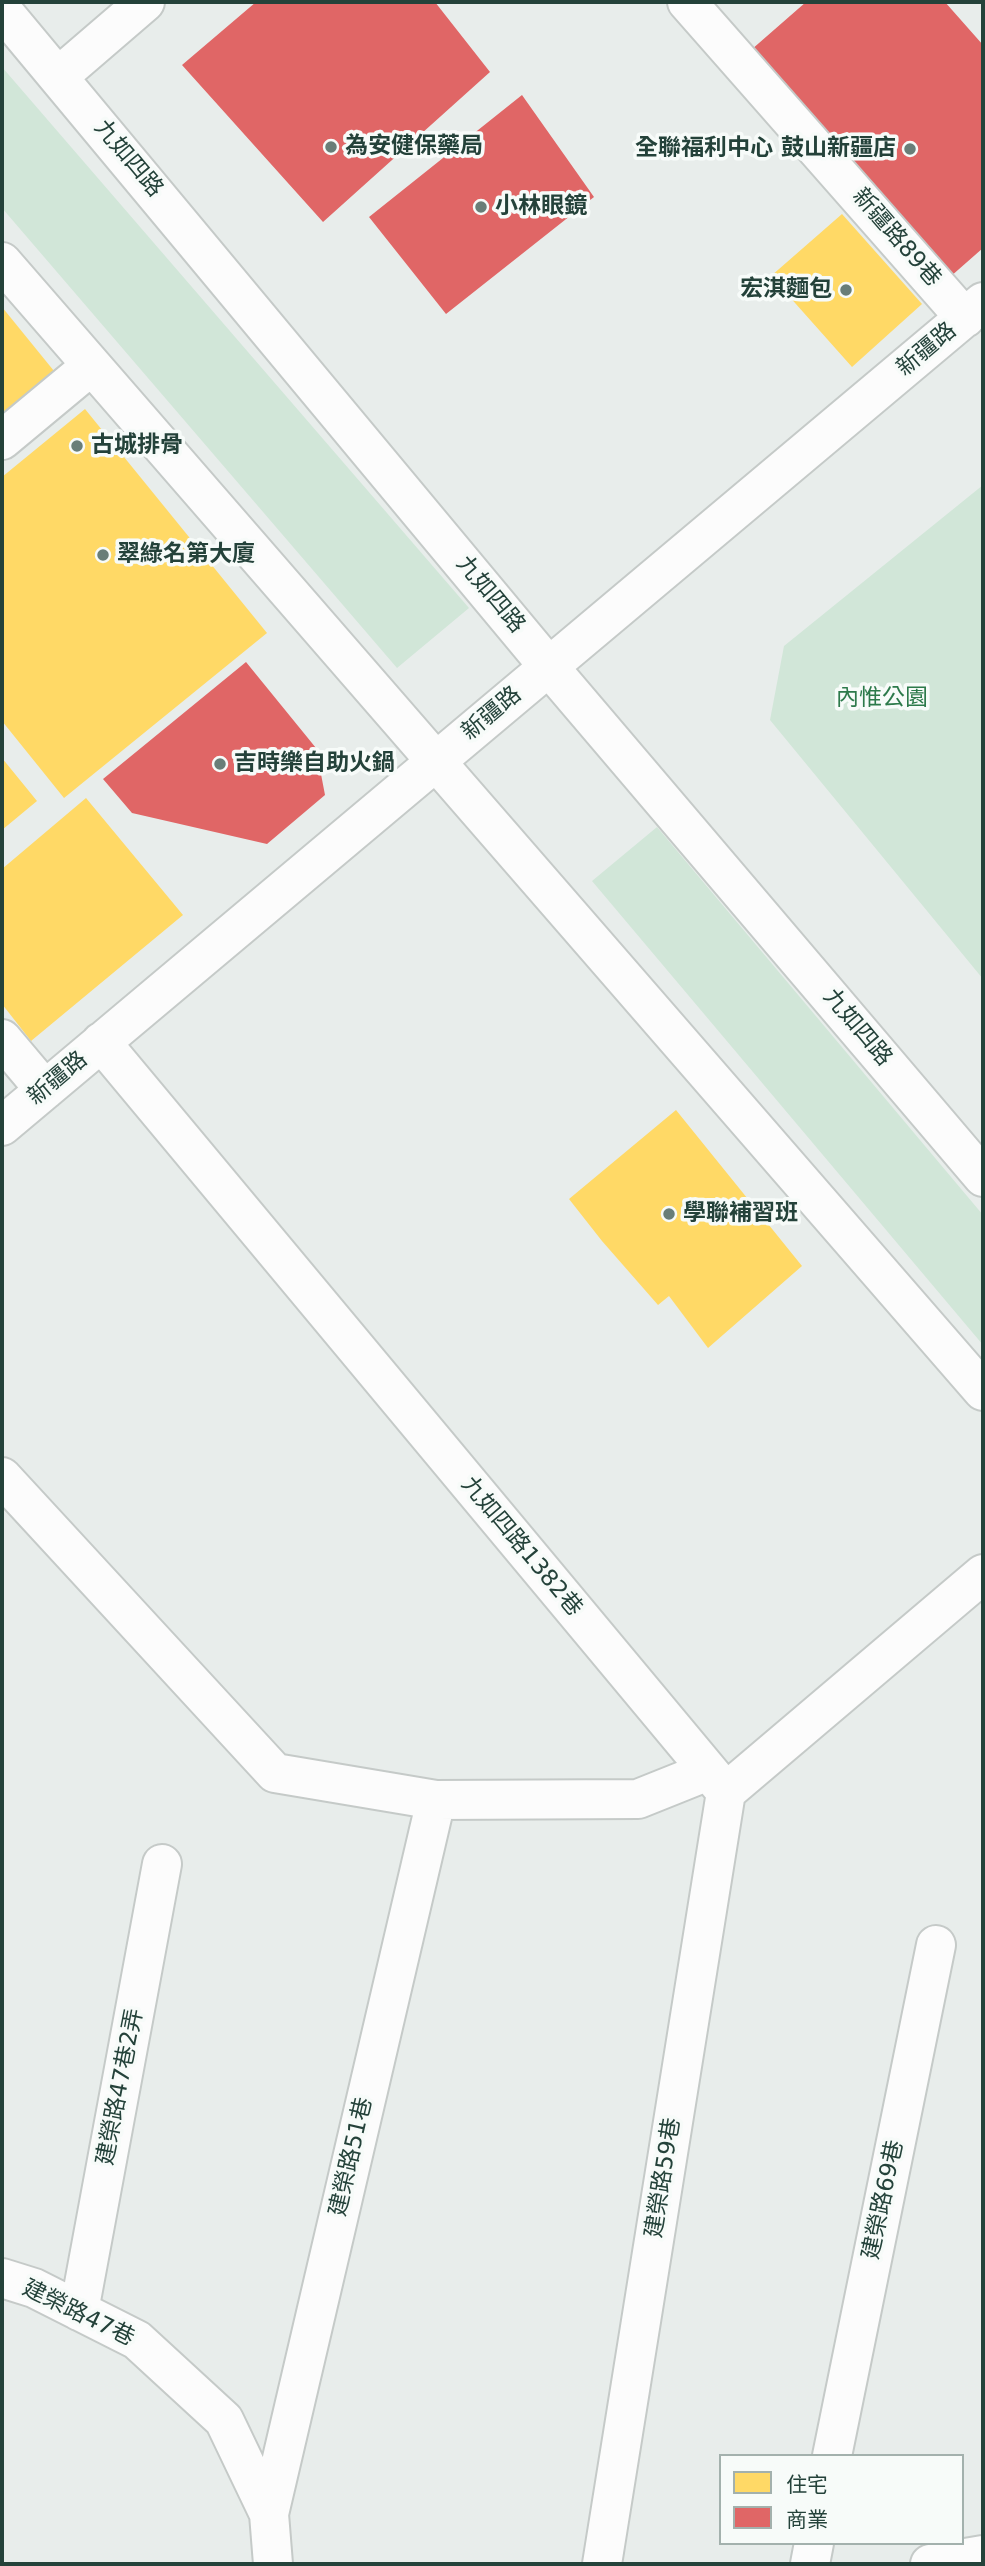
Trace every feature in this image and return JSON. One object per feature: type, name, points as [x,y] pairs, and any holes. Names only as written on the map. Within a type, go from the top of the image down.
[{"type":"street","points":[[59,76],[145,2]]},
{"type":"street","name":"新疆路89巷","points":[[690,3],[974,310]]},
{"type":"street","name":"九如四路","points":[[2,10],[549,667],[983,1177]]},
{"type":"street","points":[[2,262],[983,1391]]},
{"type":"street","name":"新疆路","points":[[2,1126],[974,310]]},
{"type":"street","points":[[2,440],[91,366]]},
{"type":"street","points":[[2,1040],[45,1090]]},
{"type":"street","name":"九如四路1382巷","points":[[101,1042],[717,1781]]},
{"type":"street","points":[[2,1477],[275,1773],[436,1800],[638,1799],[717,1781],[983,1574]]},
{"type":"street","name":"建榮路59巷","points":[[602,2564],[717,1781]]},
{"type":"street","name":"建榮路51巷","points":[[269,2514],[436,1800]]},
{"type":"street","name":"建榮路47巷2弄","points":[[79,2311],[162,1864]]},
{"type":"street","name":"建榮路69巷","points":[[832,2454],[936,1945]]},
{"type":"street","name":"建榮路47巷","points":[[2,2278],[34,2288],[137,2340],[224,2420],[269,2514],[273,2564]]},
{"type":"street","points":[[810,2564],[814,2545]]},
{"type":"street","points":[[930,2564],[983,2555]]},
{"type":"green space","points":[[2,67],[469,608],[397,668],[2,208]]},
{"type":"green space","name":"內惟公園","points":[[983,485],[983,979],[770,720],[784,646]]},
{"type":"green space","points":[[657,827],[983,1215],[983,1345],[592,881]]},
{"type":"building: 住宅","name":"宏淇麵包","points":[[842,214],[922,304],[852,367],[771,276]]},
{"type":"building: 住宅","points":[[2,307],[54,371],[2,415]]},
{"type":"building: 住宅","name":"翠綠名第大廈","points":[[85,409],[267,633],[64,798],[2,721],[2,477]]},
{"type":"building: 住宅","points":[[2,758],[37,801],[2,830]]},
{"type":"building: 住宅","points":[[86,798],[183,915],[31,1041],[2,1004],[2,869]]},
{"type":"building: 住宅","points":[[676,1110],[802,1266],[708,1348],[669,1296],[658,1305],[569,1199]]},
{"type":"building: 商業","name":"為安健保藥局","points":[[256,2],[435,2],[490,72],[323,222],[182,65]]},
{"type":"building: 商業","name":"全聯福利中心 鼓山新疆店","points":[[806,2],[945,2],[983,45],[983,248],[950,277],[751,50]]},
{"type":"building: 商業","name":"小林眼鏡","points":[[522,95],[594,197],[446,314],[369,217]]},
{"type":"building: 商業","name":"吉時樂自助火鍋","points":[[246,662],[316,748],[325,795],[267,844],[132,813],[103,779]]},
{"type":"place","name":"為安健保藥局","points":[[331,147]]},
{"type":"place","name":"全聯福利中心 鼓山新疆店","points":[[910,149]]},
{"type":"place","name":"小林眼鏡","points":[[481,207]]},
{"type":"place","name":"宏淇麵包","points":[[846,290]]},
{"type":"place","name":"古城排骨","points":[[77,446]]},
{"type":"place","name":"翠綠名第大廈","points":[[103,555]]},
{"type":"place","name":"吉時樂自助火鍋","points":[[220,764]]},
{"type":"place","name":"學聯補習班","points":[[669,1214]]}]
